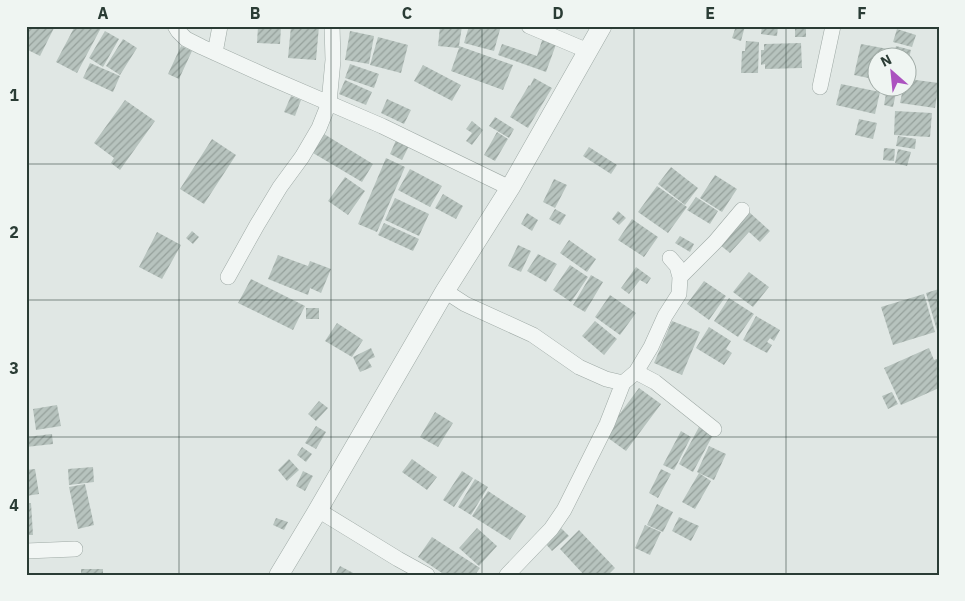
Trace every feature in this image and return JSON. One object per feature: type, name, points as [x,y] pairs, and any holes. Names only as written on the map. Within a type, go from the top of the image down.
[{"type":"street","points":[[175,26],[186,39],[382,126],[510,188]]},
{"type":"street","points":[[215,53],[220,26]]},
{"type":"street","points":[[228,278],[280,187],[302,157],[319,128],[329,102],[333,60],[332,26]]},
{"type":"street","points":[[529,26],[588,51]]},
{"type":"street","points":[[279,575],[445,291],[510,188],[602,26]]},
{"type":"street","points":[[820,86],[833,26]]},
{"type":"street","points":[[680,277],[715,242],[742,210]]},
{"type":"street","points":[[507,575],[551,529],[564,510],[607,424],[624,383],[636,372],[651,346],[664,316],[679,294],[680,277],[677,266],[670,258]]},
{"type":"street","points":[[445,291],[465,304],[533,335],[579,366],[606,379],[624,383]]},
{"type":"street","points":[[636,372],[655,382],[714,429]]},
{"type":"street","points":[[318,510],[427,575]]},
{"type":"street","points":[[26,551],[75,549]]},
{"type":"building","points":[[28,26],[55,26],[40,56],[26,49],[26,30]]},
{"type":"building","points":[[75,26],[102,26],[77,73],[56,62]]},
{"type":"building","points":[[258,26],[281,26],[280,44],[257,43]]},
{"type":"building","points":[[291,26],[319,26],[316,60],[288,58]]},
{"type":"building","points":[[440,26],[462,26],[459,46],[513,65],[503,90],[451,71],[459,48],[438,46]]},
{"type":"building","points":[[469,26],[501,26],[494,51],[464,43]]},
{"type":"building","points":[[736,26],[745,26],[741,41],[732,38]]},
{"type":"building","points":[[762,26],[778,26],[777,36],[761,34]]},
{"type":"building","points":[[795,26],[806,26],[806,37],[795,37]]},
{"type":"building","points":[[897,29],[916,35],[912,47],[893,42]]},
{"type":"building","points":[[105,31],[119,39],[103,67],[89,58]]},
{"type":"building","points":[[350,31],[374,36],[369,64],[345,60]]},
{"type":"building","points":[[544,34],[558,39],[546,72],[498,55],[502,44],[537,56]]},
{"type":"building","points":[[378,37],[408,45],[401,73],[370,65]]},
{"type":"building","points":[[123,39],[137,48],[120,75],[106,66]]},
{"type":"building","points":[[746,41],[759,42],[758,73],[741,73],[742,51],[745,51]]},
{"type":"building","points":[[801,43],[802,68],[765,69],[765,64],[761,65],[761,50],[764,50],[764,44]]},
{"type":"building","points":[[861,44],[883,48],[868,48],[868,78],[854,75]]},
{"type":"building","points":[[181,46],[192,51],[179,79],[168,74]]},
{"type":"building","points":[[90,63],[120,76],[113,92],[83,78]]},
{"type":"building","points":[[350,64],[379,74],[374,88],[345,78]]},
{"type":"building","points":[[423,65],[461,85],[452,101],[414,81]]},
{"type":"building","points":[[534,78],[552,88],[528,128],[510,117]]},
{"type":"building","points":[[345,80],[372,92],[366,105],[339,94]]},
{"type":"building","points":[[918,80],[939,83],[935,108],[900,103],[901,98],[918,98]]},
{"type":"building","points":[[841,84],[868,90],[868,98],[879,98],[875,114],[836,105]]},
{"type":"building","points":[[291,96],[301,100],[295,116],[284,112]]},
{"type":"building","points":[[885,98],[895,98],[893,107],[884,105]]},
{"type":"building","points":[[387,99],[411,110],[404,124],[381,113]]},
{"type":"building","points":[[125,100],[155,121],[120,170],[111,163],[114,158],[94,143]]},
{"type":"building","points":[[895,111],[932,113],[930,137],[894,135]]},
{"type":"building","points":[[495,117],[514,129],[509,138],[489,126]]},
{"type":"building","points":[[859,119],[877,123],[873,139],[855,135]]},
{"type":"building","points":[[472,121],[483,130],[472,145],[466,141],[472,133],[466,129]]},
{"type":"building","points":[[497,132],[508,139],[495,161],[484,155]]},
{"type":"building","points":[[324,134],[373,164],[362,182],[313,153]]},
{"type":"building","points":[[898,136],[916,139],[915,149],[896,146]]},
{"type":"building","points":[[397,138],[410,144],[402,160],[390,154]]},
{"type":"building","points":[[212,139],[236,155],[204,204],[180,189]]},
{"type":"building","points":[[589,147],[617,165],[611,174],[583,156]]},
{"type":"building","points":[[884,148],[895,149],[894,161],[883,160]]},
{"type":"building","points":[[898,149],[911,152],[907,166],[895,163]]},
{"type":"building","points":[[386,158],[405,167],[377,232],[358,224]]},
{"type":"building","points":[[671,167],[698,188],[685,205],[658,184]]},
{"type":"building","points":[[410,169],[442,186],[430,207],[398,190]]},
{"type":"building","points":[[715,175],[737,189],[722,212],[700,198]]},
{"type":"building","points":[[345,177],[365,191],[348,215],[328,201]]},
{"type":"building","points":[[554,179],[567,185],[555,208],[543,202]]},
{"type":"building","points":[[657,186],[687,207],[668,233],[638,212]]},
{"type":"building","points":[[443,194],[463,206],[456,219],[435,208]]},
{"type":"building","points":[[696,197],[718,211],[710,224],[687,210]]},
{"type":"building","points":[[395,198],[429,214],[419,236],[385,220]]},
{"type":"building","points":[[555,209],[566,215],[560,225],[549,219]]},
{"type":"building","points":[[618,211],[626,218],[619,225],[612,219]]},
{"type":"building","points":[[749,212],[770,231],[760,242],[749,232],[730,253],[720,245]]},
{"type":"building","points":[[527,213],[538,220],[532,231],[521,224]]},
{"type":"building","points":[[632,219],[658,237],[644,257],[618,240]]},
{"type":"building","points":[[384,223],[419,239],[413,251],[378,235]]},
{"type":"building","points":[[192,231],[199,237],[193,244],[186,238]]},
{"type":"building","points":[[157,232],[181,245],[162,279],[139,267]]},
{"type":"building","points":[[680,236],[694,244],[690,252],[675,243]]},
{"type":"building","points":[[569,240],[596,259],[587,272],[560,253]]},
{"type":"building","points":[[518,245],[531,251],[521,272],[508,266]]},
{"type":"building","points":[[538,254],[557,264],[546,282],[527,271]]},
{"type":"building","points":[[278,255],[308,266],[310,261],[331,269],[321,293],[310,288],[308,295],[268,279]]},
{"type":"building","points":[[570,265],[588,277],[571,302],[553,290]]},
{"type":"building","points":[[636,267],[651,278],[647,284],[640,280],[629,294],[621,288]]},
{"type":"building","points":[[749,272],[769,287],[753,307],[733,292]]},
{"type":"building","points":[[591,275],[603,282],[585,312],[573,305]]},
{"type":"building","points":[[251,279],[305,306],[293,330],[238,303]]},
{"type":"building","points":[[704,281],[726,296],[709,320],[687,304]]},
{"type":"building","points":[[939,289],[939,334],[938,334],[926,293]]},
{"type":"building","points":[[924,294],[935,332],[893,345],[881,307]]},
{"type":"building","points":[[610,295],[636,313],[620,335],[595,317]]},
{"type":"building","points":[[729,298],[754,314],[738,337],[714,321]]},
{"type":"building","points":[[306,308],[319,308],[319,319],[306,319]]},
{"type":"building","points":[[756,316],[780,330],[774,341],[770,338],[767,342],[772,345],[767,353],[743,340]]},
{"type":"building","points":[[595,321],[617,339],[604,355],[582,336]]},
{"type":"building","points":[[672,321],[700,332],[682,375],[654,363]]},
{"type":"building","points":[[337,323],[363,340],[352,357],[325,341]]},
{"type":"building","points":[[709,327],[731,341],[726,349],[732,353],[724,365],[696,348]]},
{"type":"building","points":[[371,348],[375,357],[368,360],[372,367],[360,372],[353,357]]},
{"type":"building","points":[[929,348],[934,360],[939,358],[939,388],[901,405],[884,368]]},
{"type":"building","points":[[639,388],[661,404],[626,451],[604,435]]},
{"type":"building","points":[[892,392],[898,404],[888,409],[882,396]]},
{"type":"building","points":[[319,401],[328,408],[316,421],[308,414]]},
{"type":"building","points":[[57,405],[61,426],[36,430],[33,409]]},
{"type":"building","points":[[435,412],[453,423],[438,447],[420,437]]},
{"type":"building","points":[[316,426],[326,432],[316,449],[305,443]]},
{"type":"building","points":[[699,427],[713,435],[693,472],[679,464]]},
{"type":"building","points":[[681,431],[691,437],[674,470],[663,465]]},
{"type":"building","points":[[52,434],[53,444],[26,447],[26,437]]},
{"type":"building","points":[[709,446],[726,454],[714,480],[697,472]]},
{"type":"building","points":[[302,447],[312,454],[306,462],[297,455]]},
{"type":"building","points":[[289,459],[299,470],[287,481],[278,470]]},
{"type":"building","points":[[412,459],[437,477],[427,490],[402,472]]},
{"type":"building","points":[[93,467],[94,482],[69,485],[68,469]]},
{"type":"building","points":[[35,469],[39,494],[26,496],[26,470]]},
{"type":"building","points":[[661,469],[671,474],[658,498],[649,493]]},
{"type":"building","points":[[303,471],[313,476],[305,491],[296,486]]},
{"type":"building","points":[[462,471],[473,478],[454,507],[443,500]]},
{"type":"building","points":[[699,473],[711,481],[695,509],[682,502]]},
{"type":"building","points":[[475,479],[488,487],[471,515],[458,507]]},
{"type":"building","points":[[85,484],[94,525],[78,529],[69,487]]},
{"type":"building","points":[[488,491],[526,516],[510,540],[472,516]]},
{"type":"building","points":[[31,503],[33,535],[26,535],[26,504]]},
{"type":"building","points":[[657,504],[673,512],[663,532],[647,525]]},
{"type":"building","points":[[679,517],[699,526],[691,541],[672,531]]},
{"type":"building","points":[[276,518],[288,522],[284,530],[273,525]]},
{"type":"building","points":[[645,525],[661,532],[650,555],[635,548]]},
{"type":"building","points":[[477,528],[497,546],[479,566],[459,548]]},
{"type":"building","points":[[561,528],[569,536],[552,551],[544,542]]},
{"type":"building","points":[[579,530],[615,568],[608,575],[584,575],[560,549]]},
{"type":"building","points":[[432,537],[480,568],[475,575],[445,575],[418,557]]},
{"type":"building","points":[[340,566],[357,575],[335,575]]},
{"type":"building","points":[[81,569],[103,569],[103,575],[81,575]]}]
